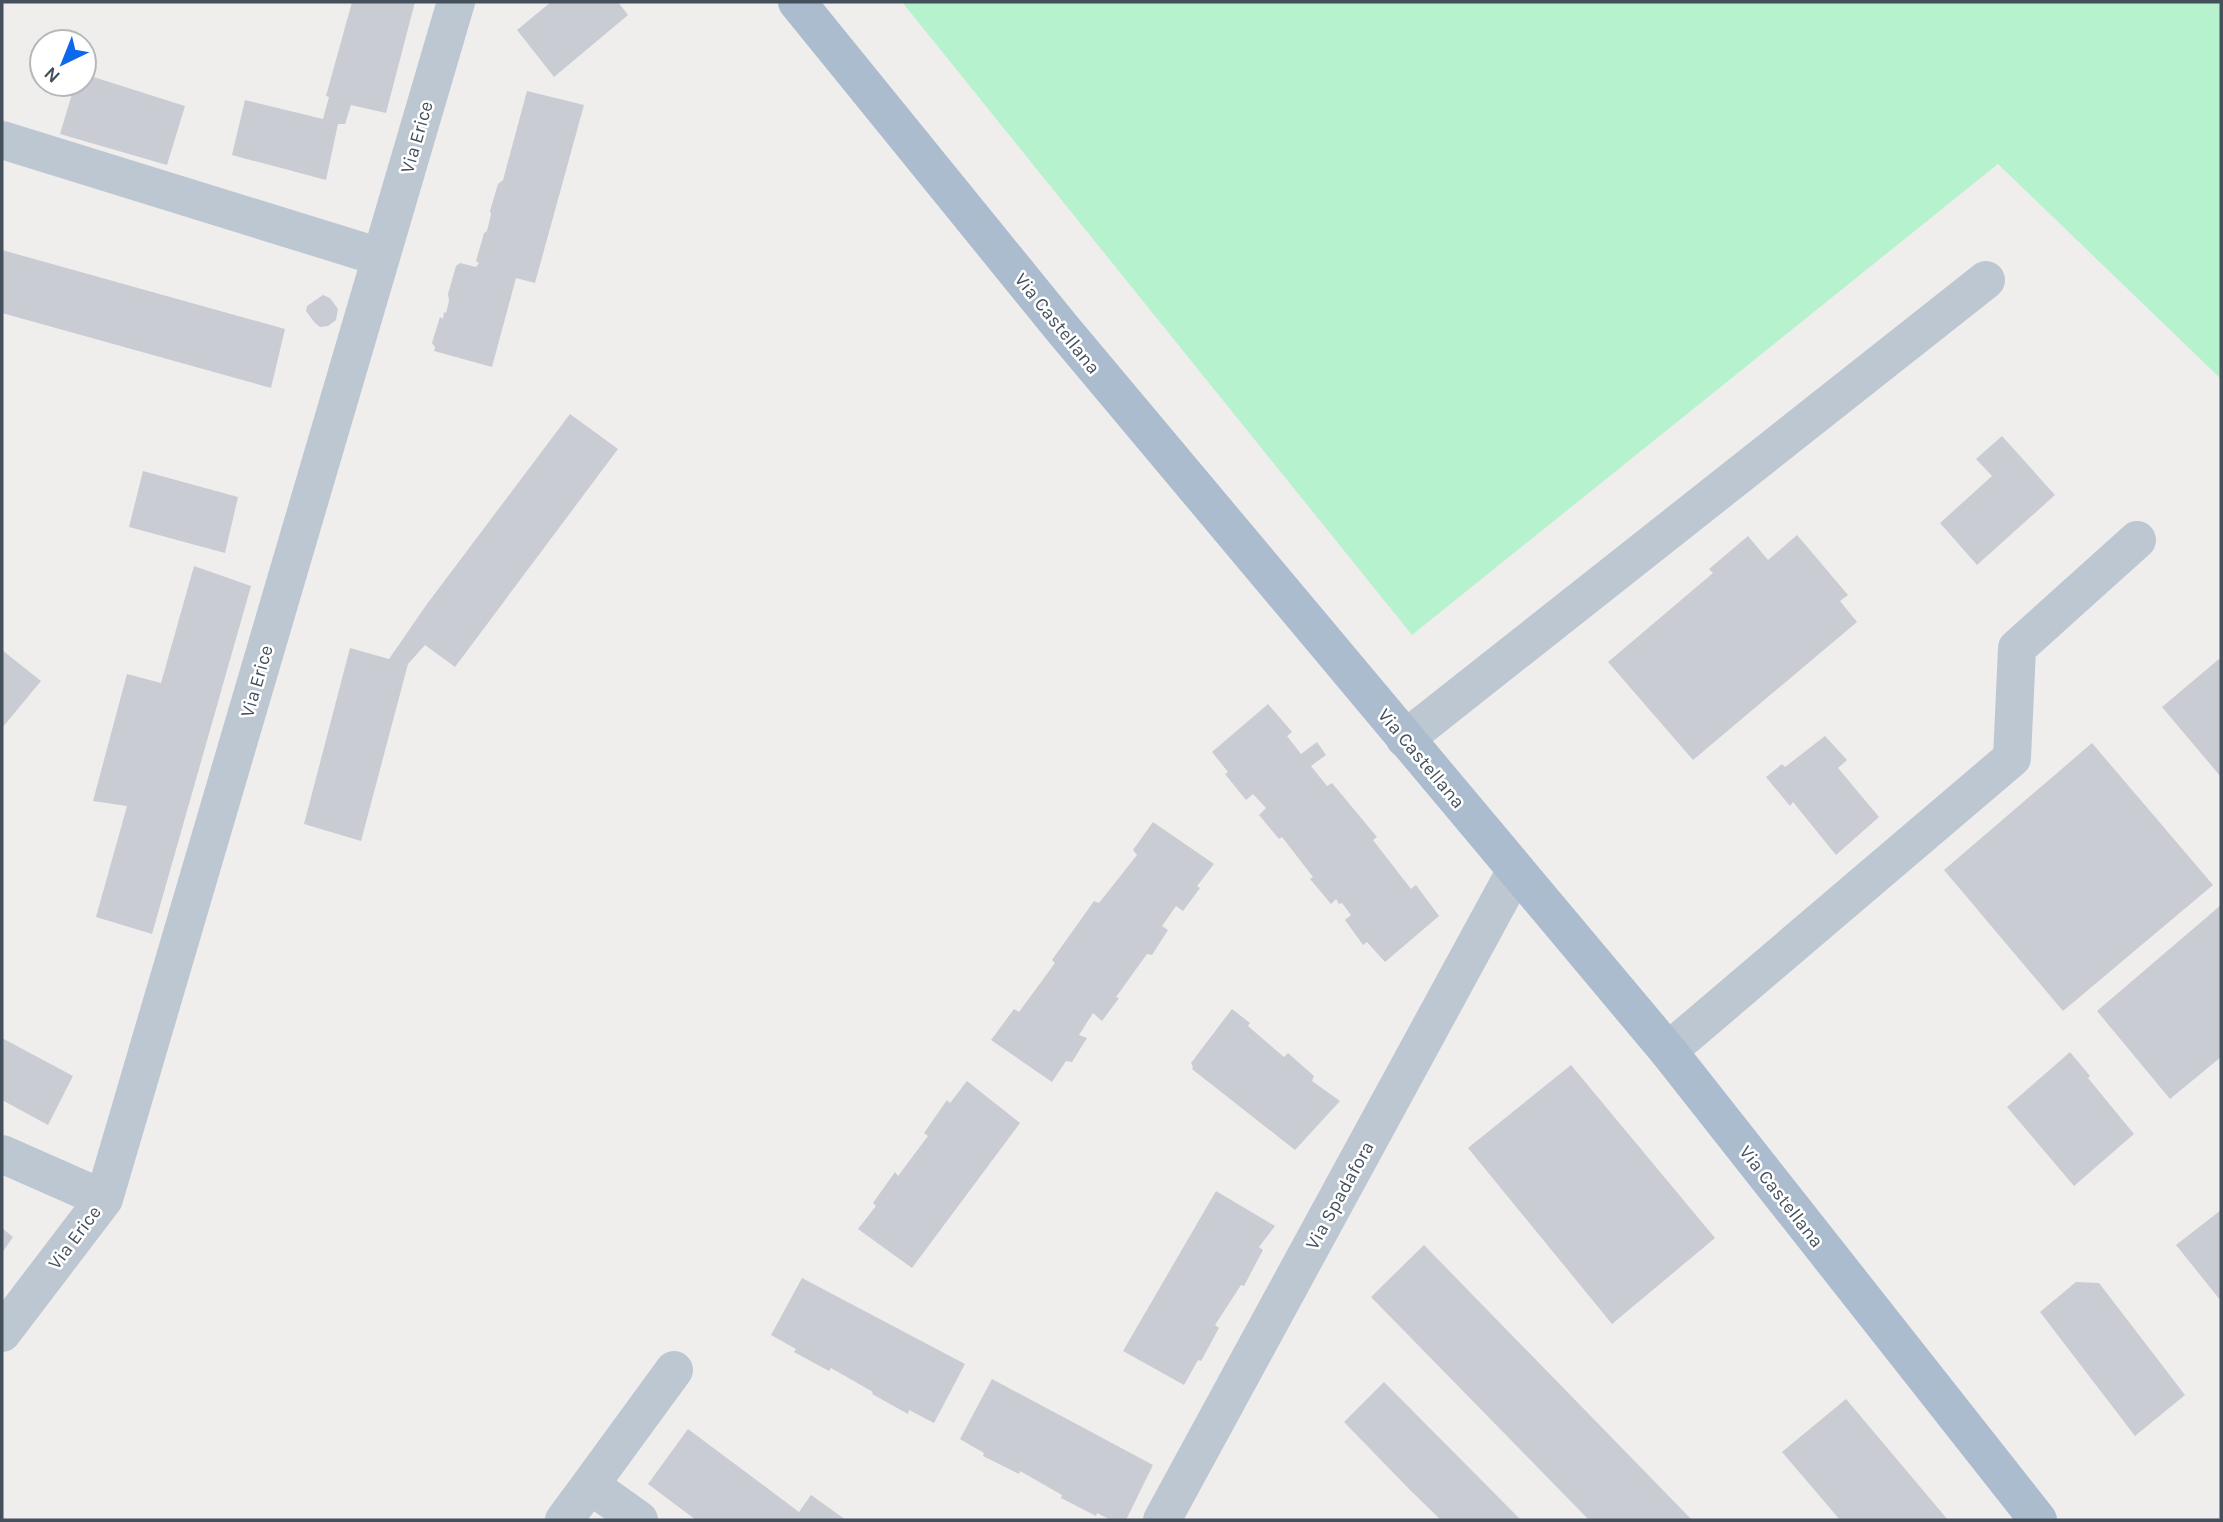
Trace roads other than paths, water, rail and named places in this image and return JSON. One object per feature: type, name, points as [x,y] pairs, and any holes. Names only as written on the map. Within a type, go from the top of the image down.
[{"type":"main road","name":"Via Castellana","points":[[797,2],[1061,327],[1668,1051],[2038,1520]]},
{"type":"street","name":"Via Erice","points":[[2,1333],[104,1199],[456,2]]},
{"type":"street","points":[[2,140],[380,257]]},
{"type":"street","points":[[1405,738],[1986,280]]},
{"type":"street","points":[[1668,1051],[2012,758],[2017,648],[2137,540]]},
{"type":"street","name":"Via Spadafora","points":[[1162,1520],[1516,870]]},
{"type":"street","points":[[2,1154],[104,1199]]},
{"type":"street","points":[[564,1520],[674,1370]]},
{"type":"street","points":[[590,1485],[639,1520]]}]
